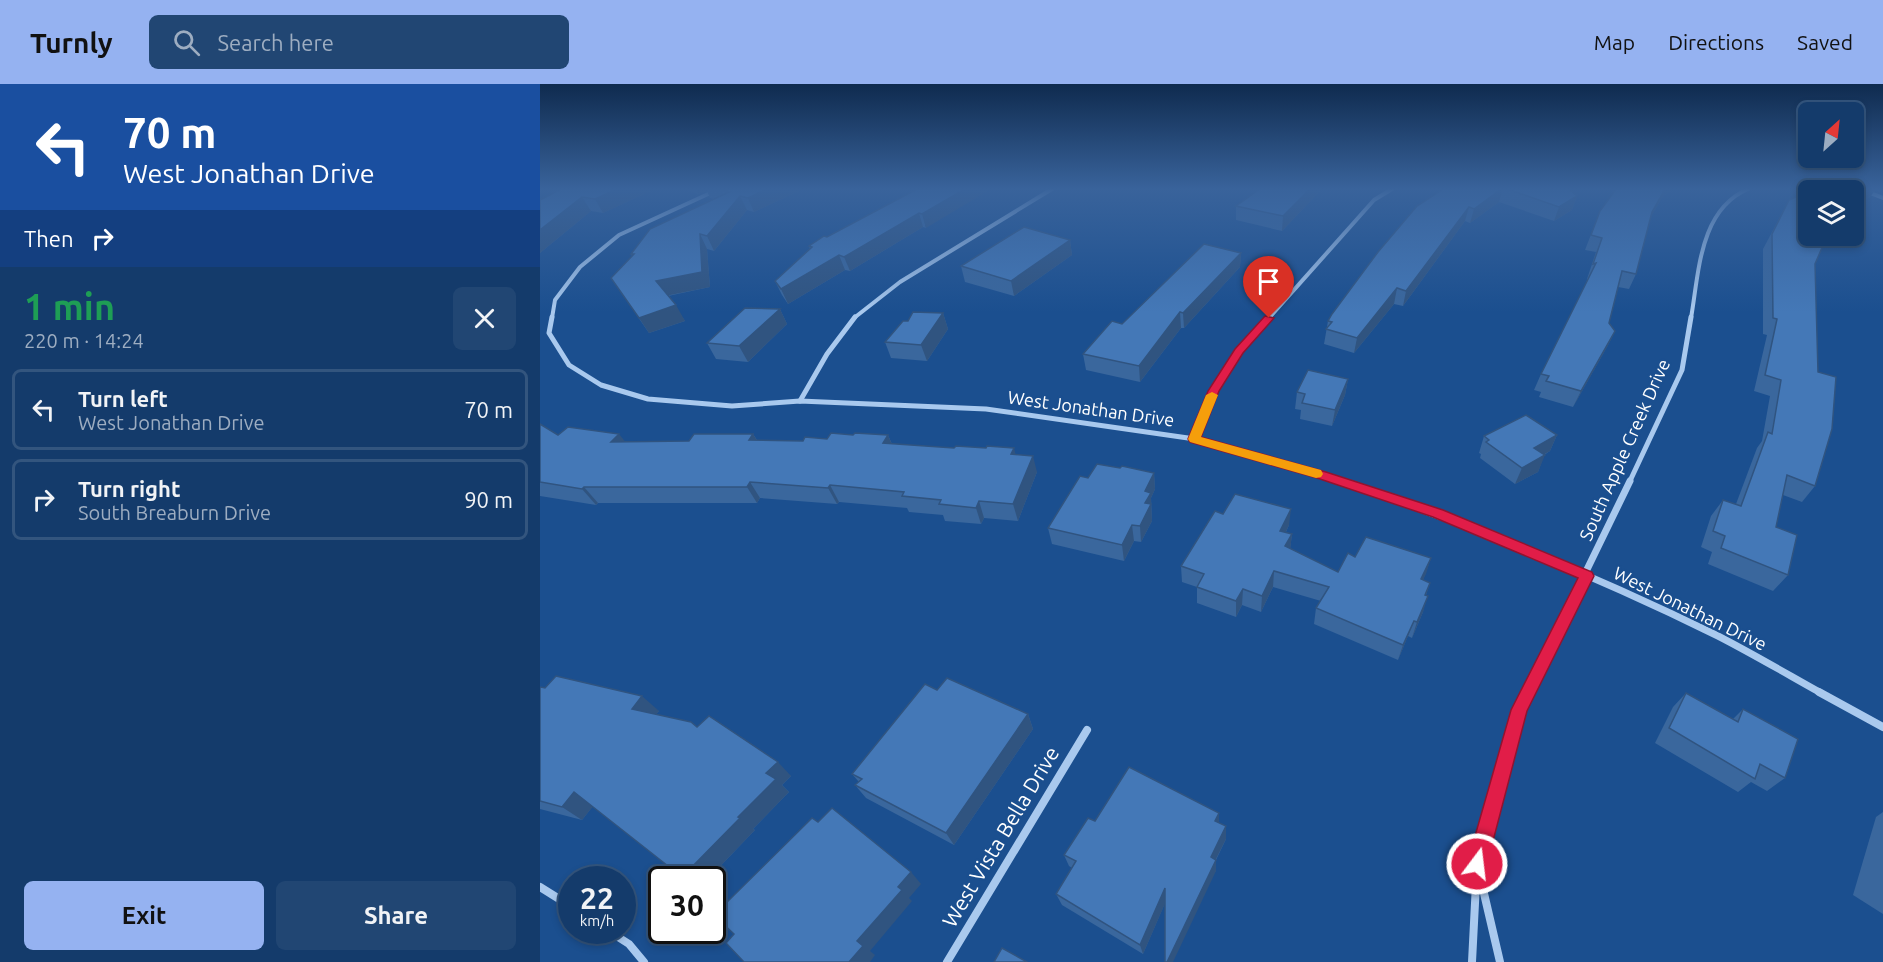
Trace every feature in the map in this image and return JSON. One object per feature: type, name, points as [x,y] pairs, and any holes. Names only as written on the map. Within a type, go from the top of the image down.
[{"type":"street","name":"West Jonathan Drive","points":[[629,230],[619,235],[580,267],[555,300],[549,333],[569,364],[601,385],[648,399],[732,406],[800,401],[986,410],[1194,439],[1322,475],[1438,514],[1586,576],[1719,637],[1883,727]]},
{"type":"street","points":[[800,401],[827,354],[858,313],[900,282],[985,230]]},
{"type":"street","points":[[1194,439],[1214,391],[1239,352],[1347,230]]},
{"type":"street","name":"South Apple Creek Drive","points":[[1472,962],[1477,864],[1519,710],[1586,576],[1682,370],[1705,239],[1709,230]]},
{"type":"street","name":"West Vista Bella Drive","points":[[947,962],[1087,730]]},
{"type":"street","name":"South Apple Creek Drive","points":[[1477,864],[1500,962]]},
{"type":"street","points":[[540,887],[558,898]]},
{"type":"street","points":[[629,944],[644,962]]},
{"type":"building","points":[[649,230],[712,230],[707,236],[700,234],[702,272],[656,281],[676,305],[639,318],[611,278],[634,254],[631,254]]},
{"type":"building","points":[[840,230],[890,230],[844,257],[839,255],[781,289],[775,281],[812,247],[809,246],[824,236],[827,237]]},
{"type":"building","points":[[1019,230],[1035,230],[1070,240],[1011,281],[961,266]]},
{"type":"building","points":[[1397,230],[1452,230],[1406,291],[1397,288],[1357,338],[1326,329],[1332,322],[1328,321],[1332,314]]},
{"type":"building","points":[[1593,230],[1647,230],[1636,274],[1622,271],[1609,323],[1615,331],[1581,391],[1546,381],[1549,376],[1541,374],[1596,263],[1593,264],[1602,238],[1591,235]]},
{"type":"building","points":[[1774,230],[1798,230],[1798,246],[1823,246],[1815,264],[1818,372],[1836,377],[1832,429],[1815,486],[1787,475],[1776,527],[1797,535],[1788,575],[1721,548],[1725,536],[1713,531],[1723,500],[1741,506],[1768,432],[1772,434],[1781,380],[1765,375],[1777,319],[1773,318],[1772,234]]},
{"type":"building","points":[[1204,244],[1241,253],[1183,313],[1180,312],[1139,366],[1083,354],[1112,321],[1122,324]]},
{"type":"building","points":[[745,308],[780,309],[739,346],[707,343]]},
{"type":"building","points":[[913,312],[943,313],[921,345],[885,342],[903,321],[908,321]]},
{"type":"building","points":[[1308,370],[1348,379],[1335,410],[1302,403],[1305,394],[1297,392]]},
{"type":"building","points":[[1526,415],[1557,435],[1534,448],[1545,455],[1522,468],[1486,442],[1489,440],[1484,436]]},
{"type":"building","points":[[540,424],[558,435],[568,427],[619,434],[611,442],[689,441],[694,434],[753,434],[749,440],[803,441],[805,437],[827,439],[831,433],[853,435],[855,433],[888,435],[883,443],[954,448],[956,446],[986,448],[987,446],[1014,448],[1011,454],[1033,456],[1013,504],[979,501],[976,508],[939,504],[941,500],[902,496],[904,492],[830,485],[828,488],[750,482],[747,487],[584,487],[582,489],[540,482]]},
{"type":"building","points":[[1097,464],[1120,468],[1122,466],[1154,473],[1145,491],[1151,493],[1145,503],[1151,504],[1140,526],[1132,525],[1122,545],[1048,528],[1080,476],[1088,478]]},
{"type":"building","points":[[1235,494],[1291,509],[1280,531],[1292,534],[1285,546],[1338,572],[1348,553],[1355,557],[1366,537],[1431,558],[1421,579],[1430,583],[1425,595],[1428,596],[1417,622],[1414,621],[1403,645],[1316,608],[1329,587],[1274,571],[1262,596],[1243,589],[1236,601],[1197,587],[1204,574],[1181,566],[1215,511],[1223,514]]},
{"type":"building","points":[[556,676],[642,696],[632,709],[691,722],[697,727],[709,716],[778,762],[766,773],[776,779],[693,866],[668,866],[574,792],[562,807],[540,801],[540,688],[545,688]]},
{"type":"building","points":[[947,678],[1028,714],[946,833],[855,785],[862,779],[852,774],[925,684],[937,690]]},
{"type":"building","points":[[1686,693],[1738,722],[1743,709],[1798,739],[1785,778],[1760,764],[1755,779],[1669,728]]},
{"type":"building","points":[[1129,767],[1219,813],[1215,821],[1226,826],[1211,857],[1216,860],[1167,962],[1165,962],[1165,888],[1140,945],[1056,894],[1076,861],[1064,855],[1088,818],[1095,821]]},
{"type":"building","points":[[832,808],[911,872],[898,887],[902,890],[857,941],[863,946],[849,962],[744,962],[726,943],[734,934],[726,926],[726,903],[812,818],[818,822]]},
{"type":"building","points":[[1002,948],[1027,962],[994,962]]},
{"type":"slow traffic","points":[[1212,395],[1194,439],[1316,474]]},
{"type":"route","points":[[1269,318],[1239,352],[1214,391],[1194,439],[1322,475],[1438,514],[1586,576],[1519,710],[1477,864]]}]
